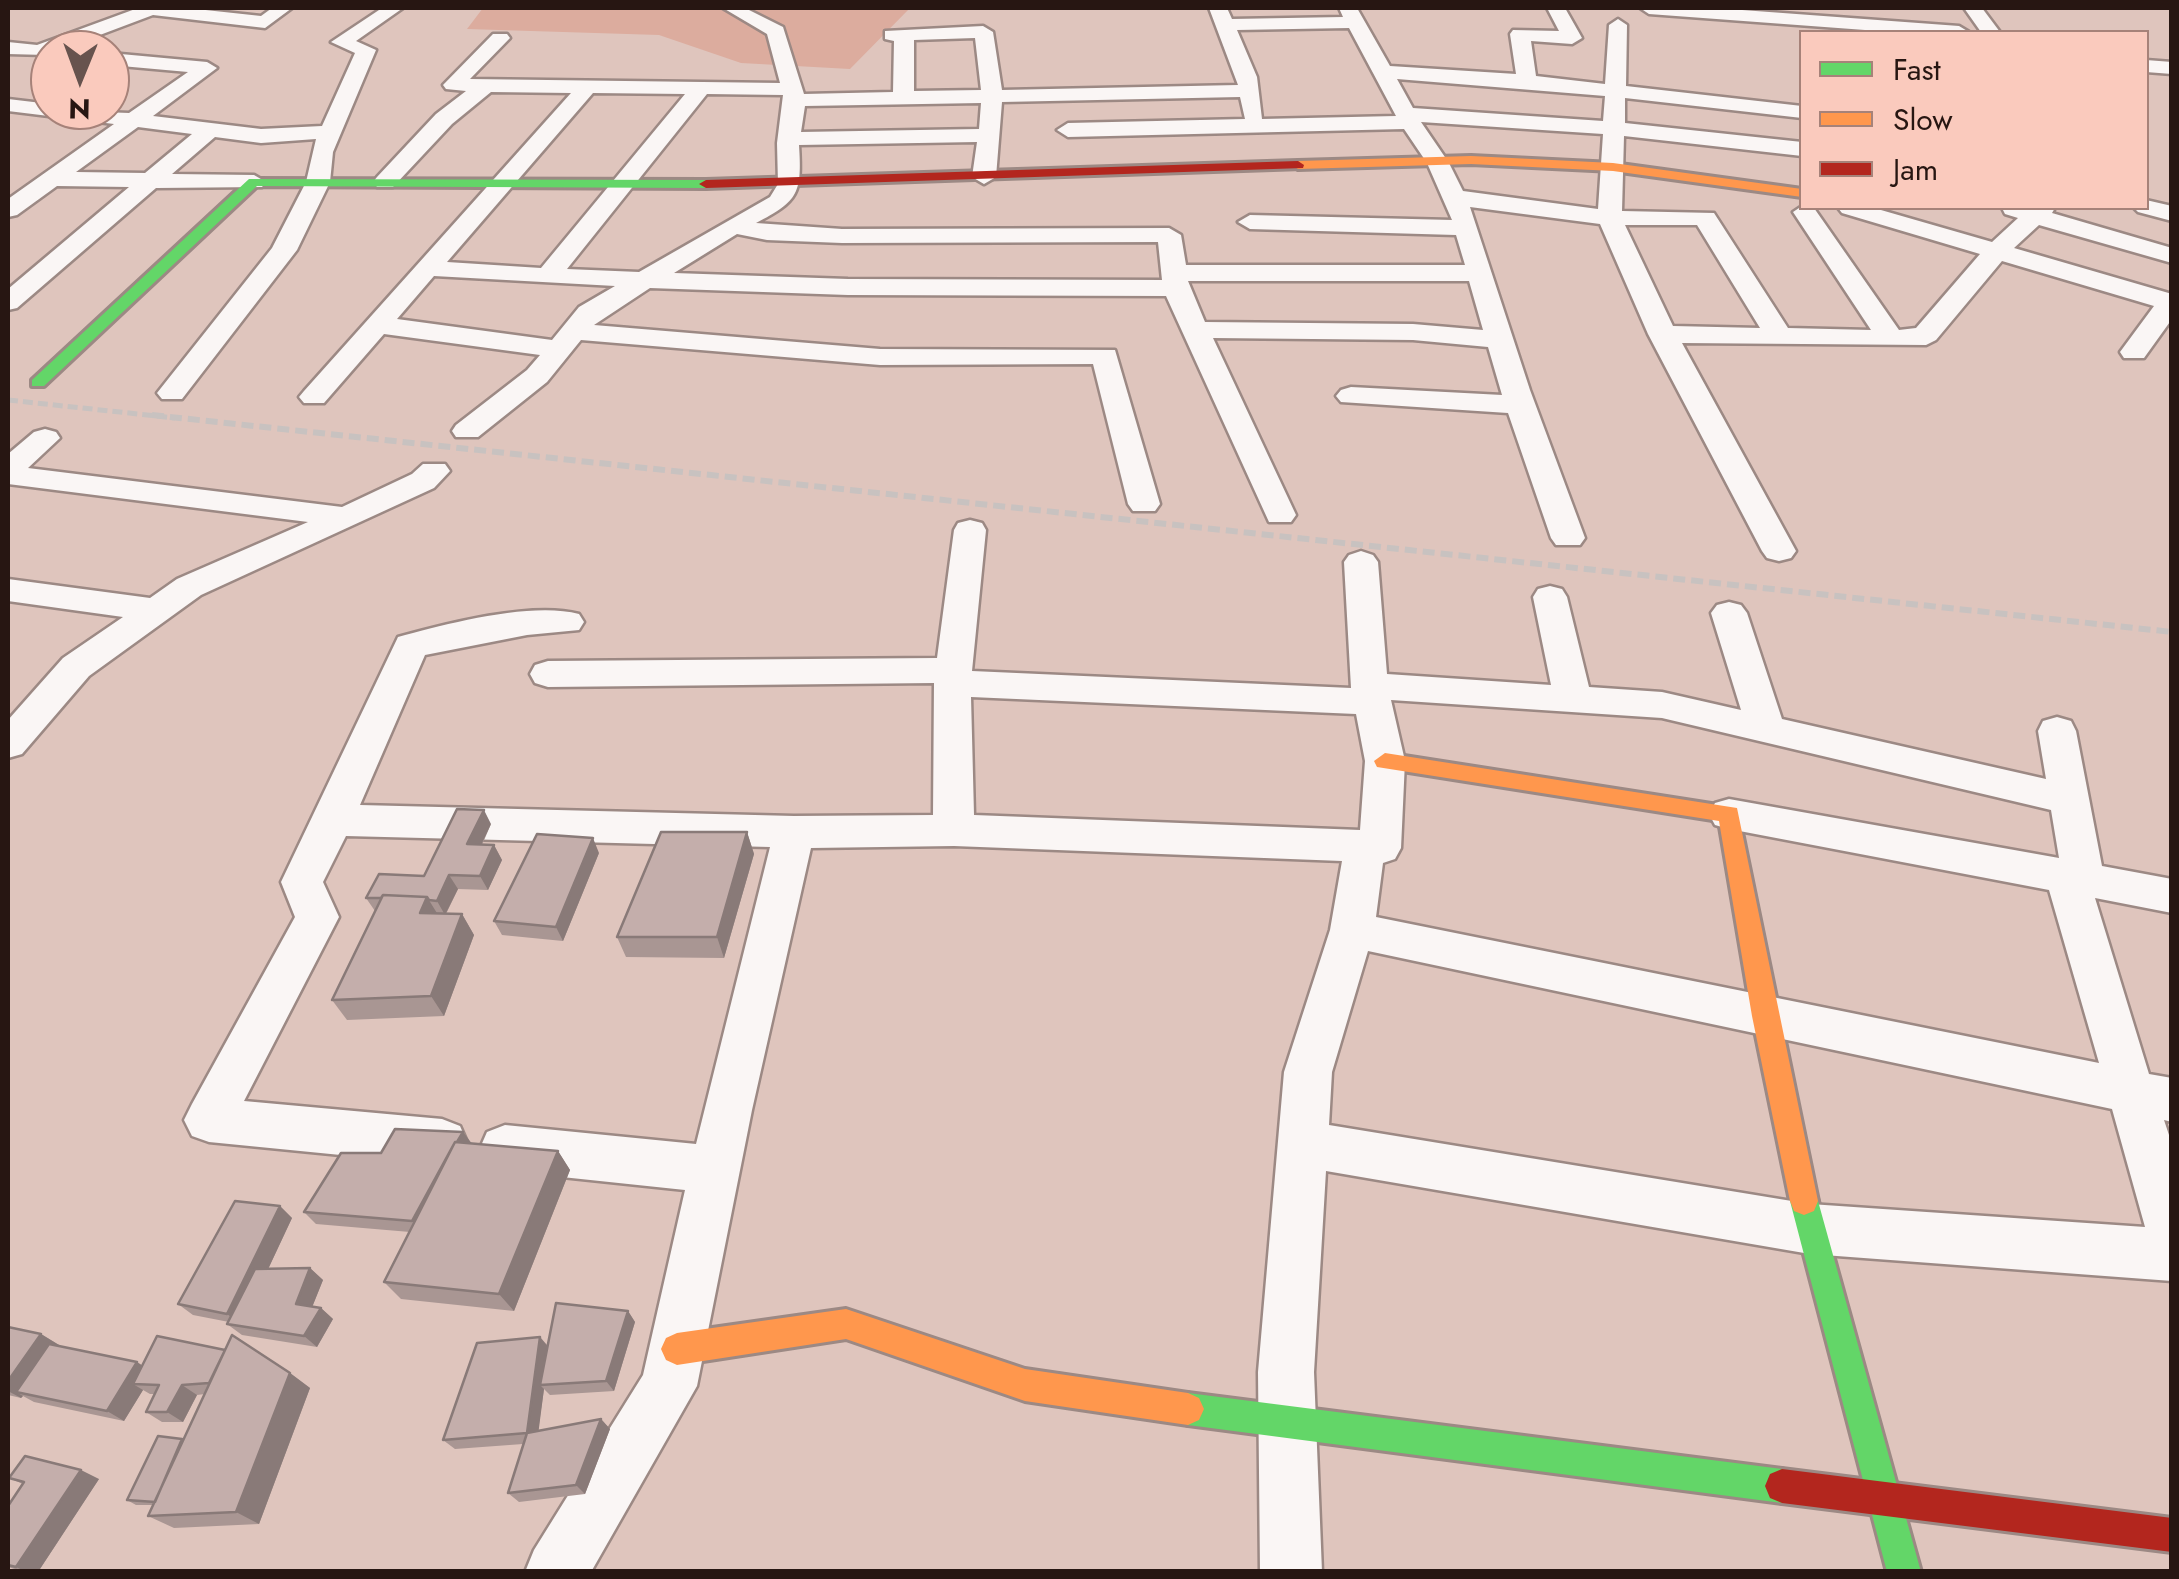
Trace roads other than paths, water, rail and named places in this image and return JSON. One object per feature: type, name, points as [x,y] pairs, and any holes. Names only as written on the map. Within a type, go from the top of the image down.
[{"type":"street","points":[[99,30],[151,9],[265,22],[283,8]]},
{"type":"street","points":[[172,393],[284,250],[318,182],[322,152],[366,50],[341,42],[394,8]]},
{"type":"street","points":[[467,431],[536,376],[589,314],[644,278],[779,202],[790,184],[789,139],[794,95],[781,25],[732,8]]},
{"type":"street","points":[[1527,81],[1520,34],[1572,38],[1556,8]]},
{"type":"street","points":[[1648,8],[1935,30]]},
{"type":"street","points":[[1973,8],[1989,30]]},
{"type":"street","points":[[1255,125],[1246,92],[1247,77],[1222,16],[1352,15],[1381,72],[1438,162],[1467,228],[1520,405],[1568,538]]},
{"type":"street","points":[[1618,25],[1610,218],[1662,334],[1779,550]]},
{"type":"street","points":[[903,98],[898,34],[984,32],[990,53],[992,96],[984,177]]},
{"type":"street","points":[[500,38],[453,85],[702,87],[903,98],[1246,92]]},
{"type":"street","points":[[8,210],[207,68],[130,60]]},
{"type":"street","points":[[1381,72],[1527,81],[1799,112]]},
{"type":"street","points":[[384,182],[444,119],[487,85]]},
{"type":"street","points":[[314,397],[588,86]]},
{"type":"street","points":[[548,276],[702,87]]},
{"type":"street","points":[[8,105],[261,136],[331,132]]},
{"type":"street","points":[[1068,130],[1408,118],[1613,128],[1799,149]]},
{"type":"street","points":[[8,302],[210,130]]},
{"type":"street","points":[[789,139],[990,135]]},
{"type":"street","points":[[52,179],[790,184],[1064,171],[1470,160],[1613,168],[1799,201]]},
{"type":"street","points":[[38,383],[254,182]]},
{"type":"street","points":[[1452,197],[1610,218],[1705,218],[1779,336]]},
{"type":"street","points":[[1809,210],[1890,338]]},
{"type":"street","points":[[1857,210],[2170,304],[2134,352]]},
{"type":"street","points":[[1662,334],[1916,339],[1926,334],[1997,251],[2039,212],[2172,256]]},
{"type":"street","points":[[1250,222],[1467,228]]},
{"type":"street","points":[[734,226],[767,233],[842,236],[1170,234],[1175,280],[1280,515]]},
{"type":"street","points":[[428,268],[848,287],[1479,273]]},
{"type":"street","points":[[378,325],[565,340],[880,357],[1105,356],[1144,504]]},
{"type":"street","points":[[1196,330],[1413,332],[1502,340]]},
{"type":"street","points":[[1351,396],[1520,405]]},
{"type":"street","points":[[8,472],[45,438]]},
{"type":"street","points":[[8,743],[76,667],[189,587],[346,518],[423,481],[434,471]]},
{"type":"street","points":[[8,472],[346,518]]},
{"type":"street","points":[[954,830],[953,677],[970,530]]},
{"type":"street","points":[[333,820],[794,832],[954,830],[1380,848],[1385,761],[1370,694],[1361,562]]},
{"type":"street","points":[[8,590],[156,610]]},
{"type":"street","points":[[1550,597],[1573,698]]},
{"type":"street","points":[[1729,613],[1766,729]]},
{"type":"street","points":[[566,622],[527,623],[410,646],[302,882],[317,917],[209,1120],[715,1169]]},
{"type":"street","points":[[548,674],[953,677],[1573,698],[1662,706],[2069,799]]},
{"type":"street","points":[[2057,731],[2069,799],[2075,879],[2151,1096],[2172,1229]]},
{"type":"street","points":[[1385,761],[1730,814],[2172,896]]},
{"type":"street","points":[[1730,814],[1765,1016],[1810,1229],[1904,1572]]},
{"type":"street","points":[[556,1572],[669,1386],[794,832]]},
{"type":"street","points":[[1291,1572],[1286,1372],[1308,1072],[1352,930],[1365,846]]},
{"type":"street","points":[[1352,930],[2151,1096]]},
{"type":"street","points":[[1303,1144],[1810,1229],[2172,1256]]},
{"type":"street","points":[[677,1350],[846,1324],[1026,1384],[1288,1424],[2172,1535]]},
{"type":"railway","points":[[8,400],[175,418]]},
{"type":"railway","points":[[152,415],[2172,632]]}]
